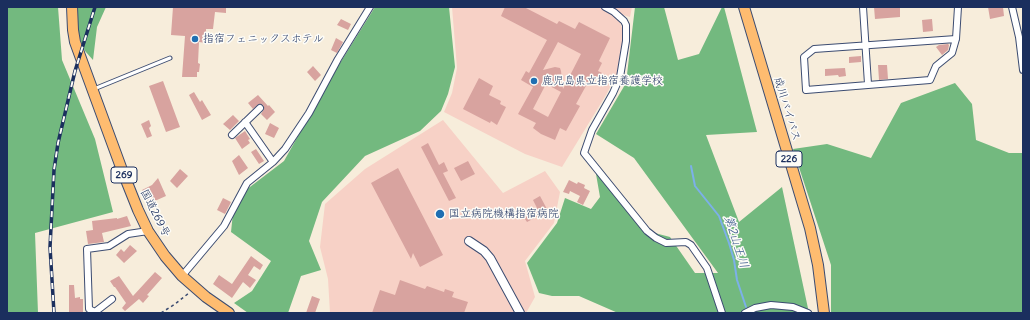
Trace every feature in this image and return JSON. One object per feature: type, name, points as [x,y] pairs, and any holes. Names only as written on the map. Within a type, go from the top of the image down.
[{"type":"highway","name":"国道269号","points":[[72,7],[72,30],[75,42],[124,177],[148,231],[165,256],[182,276],[195,288],[229,313]]},
{"type":"highway","name":"成川バイパス","points":[[744,7],[810,228],[818,265],[824,313]]},
{"type":"street","points":[[182,276],[224,226],[247,183],[273,162],[284,149],[309,113],[338,59],[370,7]]},
{"type":"street","points":[[605,7],[614,12],[624,21],[626,25],[626,41],[620,78],[592,130],[584,153],[647,231],[656,238],[666,242],[686,242],[691,245],[707,268],[722,313]]},
{"type":"street","points":[[863,7],[868,84]]},
{"type":"street","points":[[956,39],[814,49],[804,57],[806,90],[930,80],[936,66],[952,53],[956,39],[958,7]]},
{"type":"street","points":[[1012,7],[1019,37],[1023,70]]},
{"type":"street","points":[[232,135],[260,108]]},
{"type":"street","points":[[245,122],[273,162]]},
{"type":"street","points":[[112,299],[95,312],[89,309],[87,249],[109,246],[128,234],[148,231]]},
{"type":"street","points":[[469,241],[484,251],[490,258],[520,313]]},
{"type":"street","points":[[745,313],[755,308],[771,305],[793,307],[808,313]]},
{"type":"lane","points":[[93,90],[170,58]]},
{"type":"path","points":[[161,313],[195,288]]},
{"type":"shaded area","name":"鹿児島県立指宿養護学校","points":[[452,7],[632,7],[630,17],[623,15],[619,20],[622,28],[623,40],[617,74],[606,95],[562,167],[525,154],[444,112],[452,93],[457,68]]},
{"type":"shaded area","name":"国立病院機構指宿病院","points":[[443,120],[503,193],[545,171],[560,192],[554,223],[525,261],[535,297],[526,313],[330,313],[328,279],[320,247],[325,204],[365,169]]},
{"type":"green space","points":[[7,7],[58,7],[62,60],[95,139],[113,212],[35,233],[38,313],[7,313]]},
{"type":"green space","points":[[77,7],[106,7],[97,27],[93,60],[85,51],[81,43],[77,24]]},
{"type":"green space","points":[[375,7],[449,7],[455,67],[448,94],[441,111],[420,131],[365,156],[322,202],[309,241],[321,270],[301,276],[288,313],[248,313],[234,303],[252,291],[271,261],[231,232],[233,213],[246,190],[284,161],[330,79]]},
{"type":"green space","points":[[635,7],[664,7],[678,60],[699,54],[722,7],[724,7],[757,132],[706,135],[739,222],[782,187],[809,313],[618,313],[579,296],[552,296],[539,293],[527,263],[557,223],[565,198],[591,209],[600,197],[596,174],[602,174],[651,232],[670,237],[695,273],[718,273],[634,158],[596,134],[626,83]]},
{"type":"green space","points":[[955,83],[972,104],[976,140],[1009,153],[1023,153],[1023,313],[831,313],[831,265],[793,149],[827,144],[871,158],[901,103]]},
{"type":"building","name":"指宿フェニックスホテル","points":[[173,7],[226,7],[226,13],[215,12],[213,29],[206,29],[206,43],[199,42],[198,63],[200,64],[197,77],[182,77],[185,36],[171,35]]},
{"type":"building","points":[[505,7],[524,7],[557,24],[559,21],[575,29],[579,22],[610,38],[599,61],[602,63],[598,71],[602,73],[599,79],[592,75],[576,104],[580,106],[566,131],[560,128],[555,140],[541,134],[533,128],[536,123],[518,114],[533,87],[521,80],[526,71],[529,73],[547,40],[501,16]],"holes":[[[558,42],[581,54],[563,89],[560,68],[555,67],[543,70]],[[546,84],[561,92],[548,117],[533,109]]]},
{"type":"building","points":[[874,7],[900,7],[900,17],[875,19]]},
{"type":"building","points":[[988,7],[1003,7],[1004,16],[990,19]]},
{"type":"building","points":[[341,19],[351,24],[348,30],[337,25]]},
{"type":"building","points":[[932,19],[933,31],[923,32],[922,20]]},
{"type":"building","points":[[336,38],[343,42],[337,53],[331,50]]},
{"type":"building","points":[[948,44],[948,50],[942,55],[936,47],[939,45]]},
{"type":"building","points":[[861,56],[861,62],[849,63],[849,57]]},
{"type":"building","points":[[878,65],[887,65],[888,79],[879,80]]},
{"type":"building","points":[[313,66],[321,75],[315,81],[307,72]]},
{"type":"building","points":[[845,68],[846,76],[825,76],[825,69]]},
{"type":"building","points":[[479,78],[493,86],[489,95],[501,101],[500,104],[506,107],[497,125],[463,109]]},
{"type":"building","points":[[163,81],[180,127],[166,132],[149,86]]},
{"type":"building","points":[[194,92],[200,102],[202,100],[211,115],[202,120],[189,95]]},
{"type":"building","points":[[258,95],[275,112],[267,120],[261,114],[264,109],[263,105],[259,104],[253,109],[248,103]]},
{"type":"building","points":[[233,115],[239,121],[230,130],[223,124]]},
{"type":"building","points":[[149,120],[151,126],[149,128],[152,136],[147,138],[141,124]]},
{"type":"building","points":[[270,123],[279,128],[274,138],[265,134]]},
{"type":"building","points":[[245,131],[250,139],[248,140],[250,143],[242,149],[235,138]]},
{"type":"building","points":[[428,143],[439,165],[444,162],[448,171],[443,173],[456,198],[449,201],[421,147]]},
{"type":"building","points":[[256,149],[264,161],[259,164],[251,152]]},
{"type":"building","points":[[239,155],[248,168],[239,175],[232,161]]},
{"type":"building","points":[[468,161],[475,174],[461,181],[454,168]]},
{"type":"building","points":[[398,168],[443,255],[420,267],[413,253],[411,259],[371,183]]},
{"type":"building","points":[[180,169],[188,176],[177,188],[170,181]]},
{"type":"building","points":[[158,178],[166,196],[148,204],[142,190],[152,185]]},
{"type":"building","points":[[569,180],[577,184],[578,182],[585,185],[584,188],[590,191],[583,205],[577,202],[580,196],[570,191],[569,194],[563,192]]},
{"type":"building","points":[[540,196],[548,211],[527,222],[523,216],[537,208],[533,200]]},
{"type":"building","points":[[223,198],[231,202],[225,214],[217,210]]},
{"type":"building","points":[[127,216],[131,226],[102,233],[104,242],[88,244],[86,231],[93,230],[92,221],[117,219]]},
{"type":"building","points":[[130,245],[137,251],[124,263],[116,255],[121,249],[124,252]]},
{"type":"building","points":[[251,256],[263,265],[260,270],[254,266],[248,275],[256,280],[250,288],[243,282],[232,298],[213,284],[219,275],[232,284]]},
{"type":"building","points":[[155,272],[162,278],[147,295],[149,296],[143,303],[139,299],[125,311],[122,308],[126,303],[110,281],[119,276],[133,296]]},
{"type":"building","points":[[400,280],[425,289],[427,286],[444,292],[445,289],[454,292],[452,297],[468,302],[464,313],[372,313],[380,290],[395,295]]},
{"type":"building","points":[[69,285],[74,285],[75,298],[80,297],[80,299],[83,299],[83,313],[69,313]]},
{"type":"building","points":[[312,296],[320,299],[315,313],[306,313]]},
{"type":"waterway","name":"第2山王川","points":[[691,166],[695,186],[719,216],[729,243],[734,260],[737,280],[746,307]]},
{"type":"railway","points":[[54,313],[50,247],[54,170],[58,143],[75,71],[95,7]]},
{"type":"place","name":"指宿フェニックスホテル","points":[[195,39]]},
{"type":"place","name":"鹿児島県立指宿養護学校","points":[[534,81]]},
{"type":"place","name":"国立病院機構指宿病院","points":[[440,214]]}]
